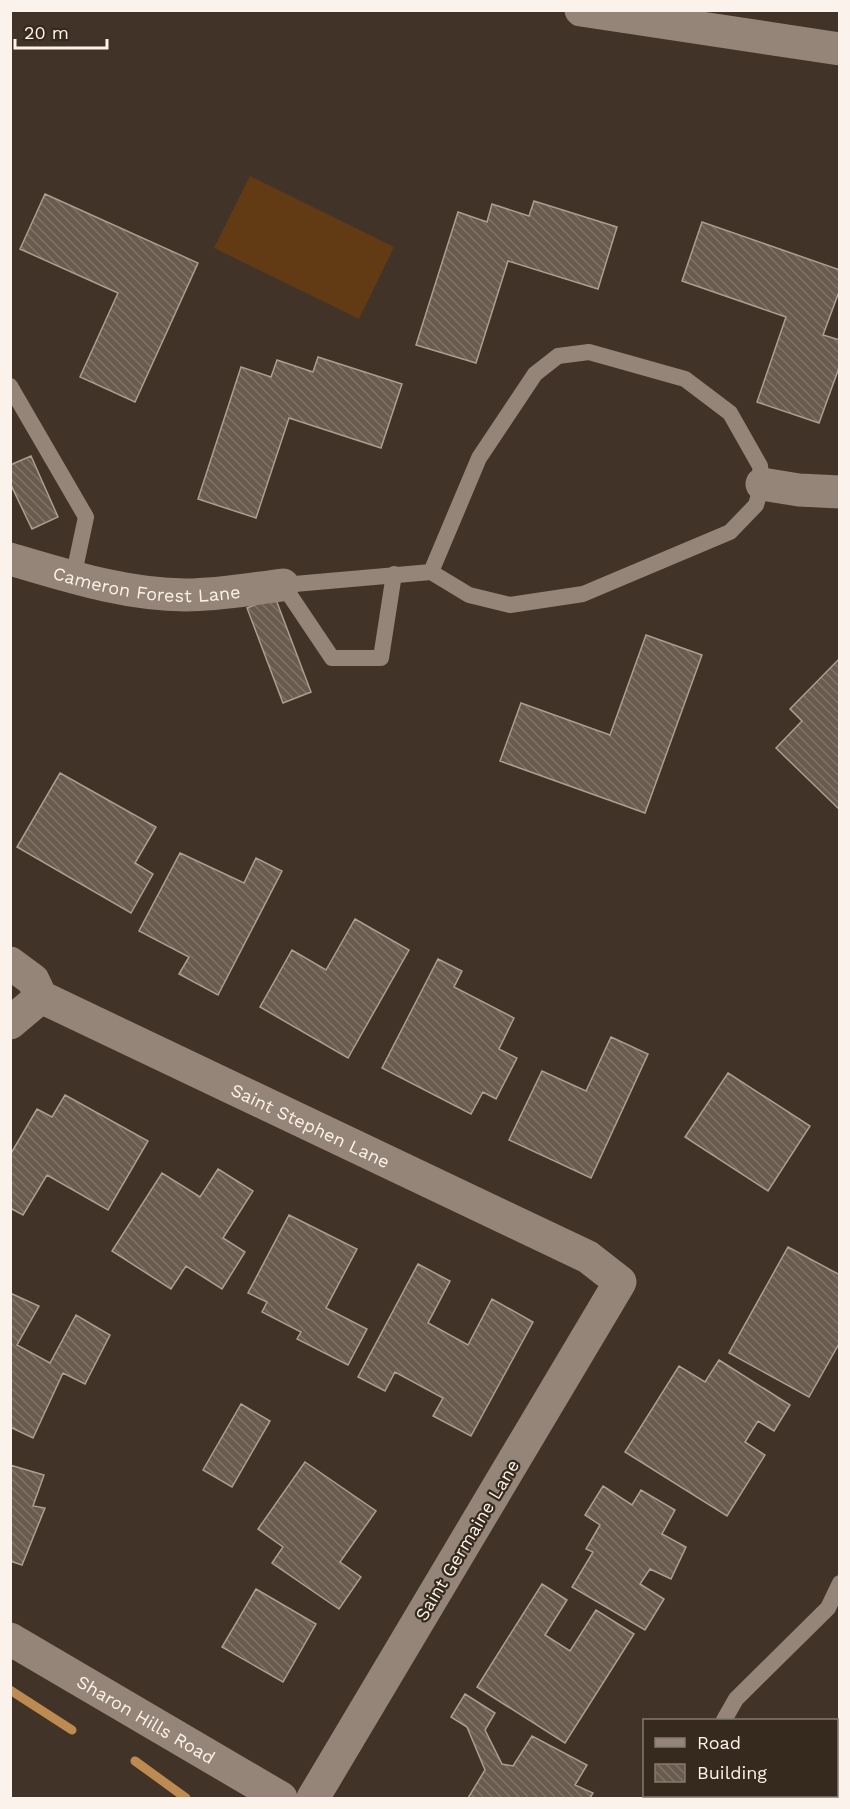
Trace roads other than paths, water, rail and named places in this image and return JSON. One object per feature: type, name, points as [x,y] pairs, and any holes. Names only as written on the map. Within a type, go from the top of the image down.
[{"type":"street","points":[[581,10],[840,49]]},
{"type":"street","points":[[762,484],[799,490],[840,492]]},
{"type":"street","name":"Cameron Forest Lane","points":[[10,559],[73,578],[129,591],[186,595],[283,585]]},
{"type":"street","name":"Saint Stephen Lane","points":[[10,963],[33,980],[41,997],[588,1257],[620,1282]]},
{"type":"street","points":[[10,1023],[41,997]]},
{"type":"street","name":"Saint Germaine Lane","points":[[313,1798],[620,1282]]},
{"type":"street","name":"Sharon Hills Road","points":[[10,1640],[281,1798]]},
{"type":"lane","points":[[394,574],[381,658],[332,658],[283,585],[394,574],[431,572],[469,595],[510,605],[583,594],[730,532],[756,505],[762,484],[760,466],[730,413],[685,379],[589,352],[558,356],[535,374],[480,459],[431,572]]},
{"type":"lane","points":[[10,386],[86,517],[73,578]]},
{"type":"lane","points":[[725,1719],[736,1699],[828,1608],[840,1583]]},
{"type":"waterway","points":[[10,1690],[72,1730]]},
{"type":"waterway","points":[[135,1761],[186,1798]]}]
